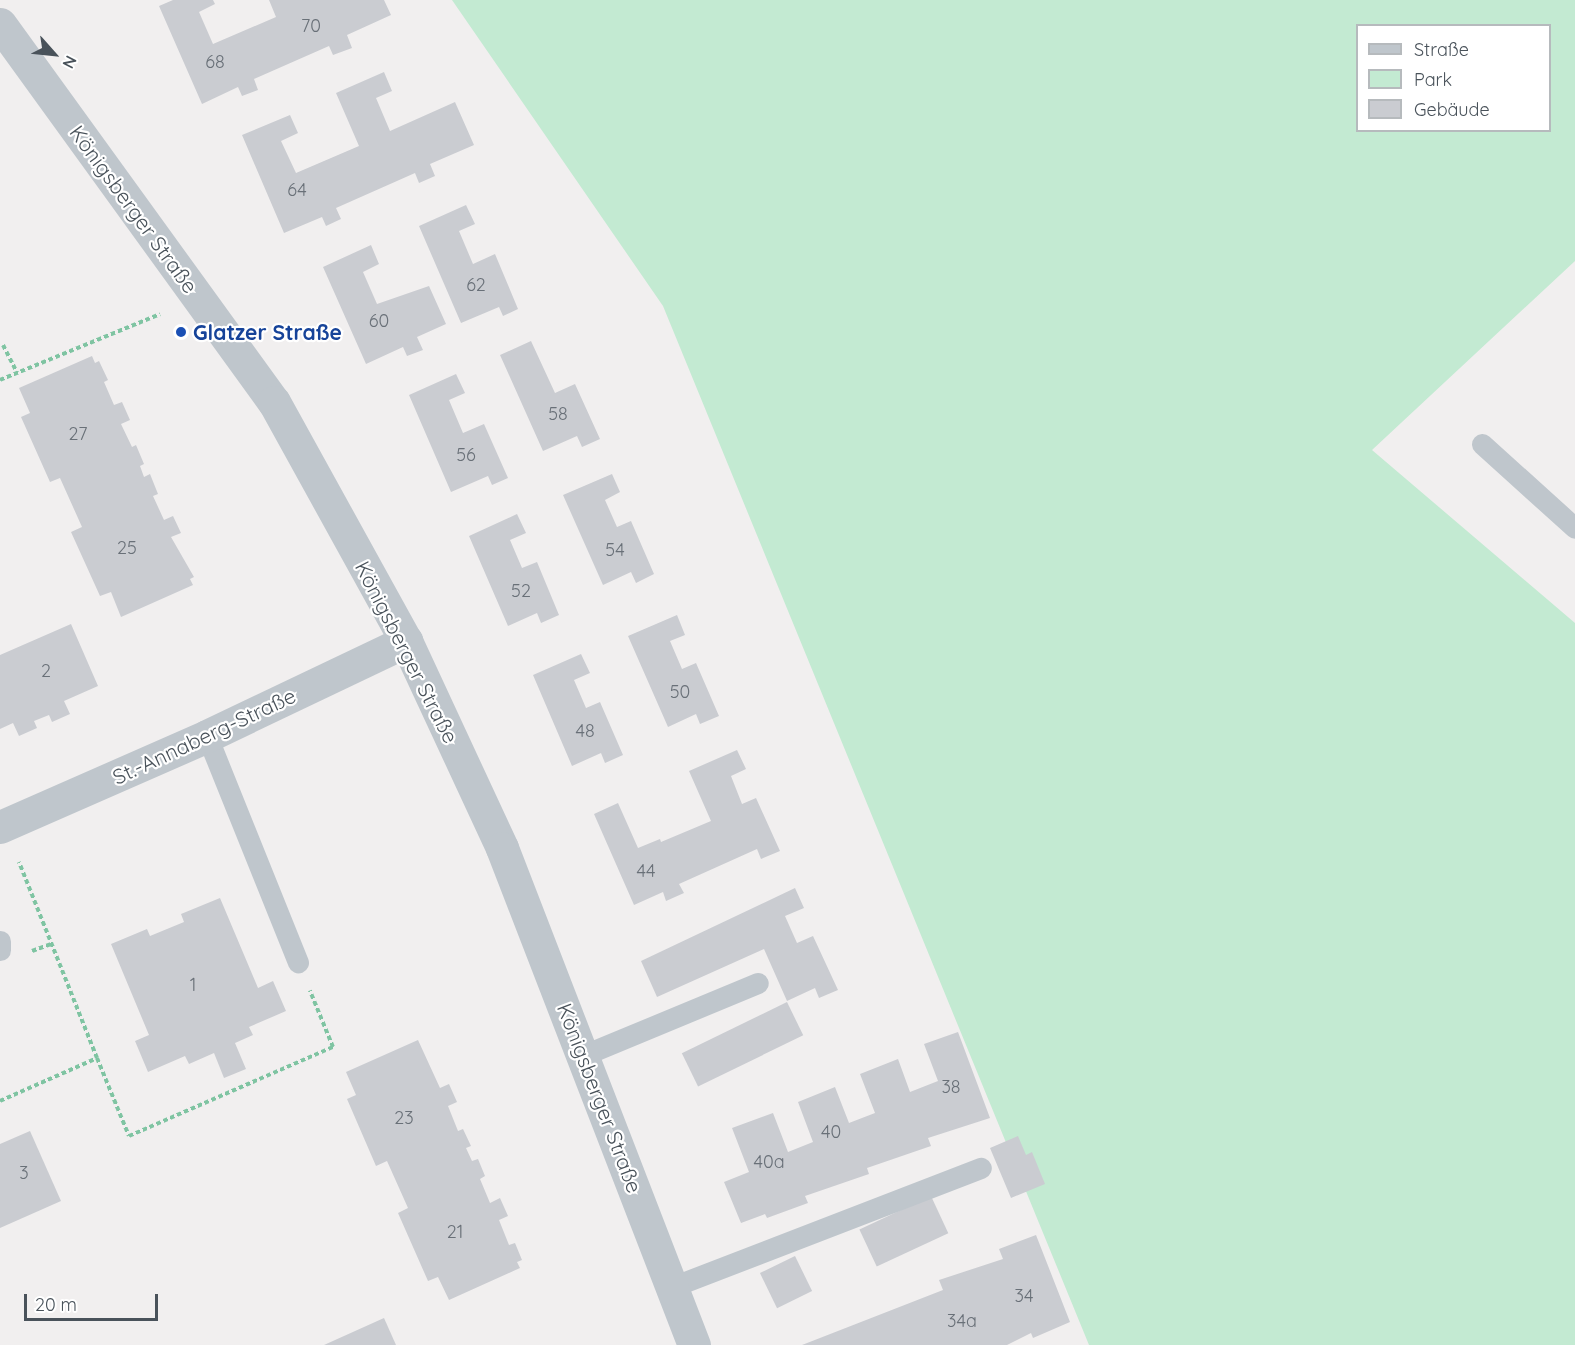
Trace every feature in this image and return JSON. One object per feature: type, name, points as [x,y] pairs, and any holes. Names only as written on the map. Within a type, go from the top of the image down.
[{"type":"street","name":"Königsberger Straße","points":[[0,24],[274,402],[406,641],[502,848],[584,1055],[694,1345]]},
{"type":"street","name":"St.-Annaberg-Straße","points":[[2,826],[207,736],[406,641]]},
{"type":"lane","points":[[1482,444],[1575,528]]},
{"type":"lane","points":[[207,736],[298,962]]},
{"type":"lane","points":[[0,941],[0,950]]},
{"type":"lane","points":[[584,1055],[758,983]]},
{"type":"lane","points":[[672,1287],[981,1168]]},
{"type":"path","points":[[0,380],[199,298]]},
{"type":"path","points":[[3,345],[17,374]]},
{"type":"path","points":[[2,826],[129,1136],[333,1047],[298,962]]},
{"type":"path","points":[[0,1101],[97,1058]]},
{"type":"green space","points":[[452,0],[1575,0],[1575,261],[1372,450],[1575,623],[1575,1345],[1089,1345],[663,306]]},
{"type":"building","points":[[173,0],[213,0],[215,4],[199,12],[213,44],[276,17],[269,0],[384,0],[391,15],[347,35],[352,48],[333,55],[329,46],[254,79],[258,90],[242,96],[238,87],[202,104],[159,6]]},
{"type":"building","points":[[384,72],[392,91],[376,98],[390,131],[455,102],[474,145],[430,164],[435,176],[419,183],[415,173],[336,208],[341,219],[326,226],[322,217],[284,233],[242,135],[290,115],[298,133],[281,141],[296,173],[359,146],[336,93]]},
{"type":"building","points":[[466,205],[475,224],[459,231],[473,264],[495,254],[518,309],[503,316],[499,307],[461,323],[419,226]]},
{"type":"building","points":[[371,245],[379,264],[363,272],[377,304],[429,286],[446,324],[417,337],[423,350],[407,356],[403,347],[366,364],[323,267]]},
{"type":"building","points":[[531,341],[555,393],[575,384],[600,439],[582,447],[577,436],[543,451],[500,355]]},
{"type":"building","points":[[92,356],[95,363],[99,361],[108,380],[104,382],[114,405],[122,402],[130,420],[121,424],[132,447],[136,445],[144,464],[140,466],[144,477],[150,474],[158,494],[153,496],[164,520],[173,516],[181,533],[171,537],[194,577],[190,579],[193,585],[121,617],[111,592],[100,596],[71,532],[82,527],[60,478],[50,482],[21,417],[30,413],[19,388]]},
{"type":"building","points":[[456,374],[465,393],[449,400],[463,433],[484,424],[508,478],[492,485],[488,476],[451,492],[409,395]]},
{"type":"building","points":[[612,474],[620,492],[605,500],[617,527],[631,521],[654,574],[636,583],[631,572],[603,585],[563,495]]},
{"type":"building","points":[[517,514],[526,533],[510,540],[522,568],[537,562],[559,615],[541,623],[537,613],[508,626],[469,536]]},
{"type":"building","points":[[677,615],[685,635],[670,641],[682,669],[696,663],[719,716],[700,724],[696,714],[668,727],[628,636]]},
{"type":"building","points":[[71,624],[98,686],[64,701],[70,714],[52,722],[49,715],[34,721],[37,728],[19,736],[13,723],[0,729],[0,655]]},
{"type":"building","points":[[581,654],[590,673],[574,680],[586,708],[600,702],[623,755],[605,763],[601,753],[572,766],[533,675]]},
{"type":"building","points":[[737,750],[746,769],[731,776],[742,804],[756,798],[780,851],[761,859],[757,849],[679,884],[684,893],[666,901],[663,892],[634,905],[594,814],[618,803],[638,848],[660,839],[661,842],[711,821],[689,771]]},
{"type":"building","points":[[795,888],[804,908],[785,916],[797,943],[813,936],[838,990],[819,998],[815,988],[787,1001],[764,949],[657,997],[641,961]]},
{"type":"building","points":[[220,898],[258,988],[273,981],[286,1011],[249,1027],[253,1035],[235,1043],[246,1069],[224,1078],[214,1053],[189,1064],[185,1056],[148,1072],[135,1041],[149,1035],[111,944],[147,929],[150,936],[184,922],[181,914]]},
{"type":"building","points":[[787,1002],[803,1035],[698,1087],[682,1053]]},
{"type":"building","points":[[958,1032],[990,1118],[928,1138],[931,1146],[867,1168],[869,1174],[805,1196],[808,1203],[767,1218],[765,1214],[741,1223],[724,1182],[749,1172],[732,1128],[773,1113],[788,1152],[813,1142],[798,1102],[835,1087],[849,1123],[875,1113],[860,1074],[898,1059],[910,1092],[938,1081],[924,1044]]},
{"type":"building","points":[[418,1040],[440,1088],[449,1084],[457,1102],[448,1106],[458,1131],[463,1129],[471,1146],[466,1148],[472,1161],[478,1159],[485,1176],[480,1179],[490,1203],[500,1198],[508,1216],[499,1220],[509,1245],[515,1243],[522,1260],[517,1262],[520,1268],[449,1300],[438,1277],[428,1281],[398,1213],[408,1208],[387,1161],[376,1166],[347,1099],[356,1095],[346,1072]]},
{"type":"building","points":[[30,1131],[61,1201],[0,1228],[0,1144]]},
{"type":"building","points":[[1018,1136],[1026,1155],[1032,1152],[1045,1184],[1011,1198],[990,1148]]},
{"type":"building","points":[[931,1196],[948,1233],[877,1267],[859,1229]]},
{"type":"building","points":[[1036,1235],[1070,1322],[1033,1338],[1031,1333],[1007,1345],[802,1345],[943,1290],[939,1280],[1003,1259],[999,1249]]},
{"type":"building","points":[[795,1256],[812,1291],[777,1308],[760,1273]]},
{"type":"building","points":[[384,1318],[396,1345],[324,1345]]},
{"type":"place","name":"Glatzer Straße","points":[[181,332]]}]
